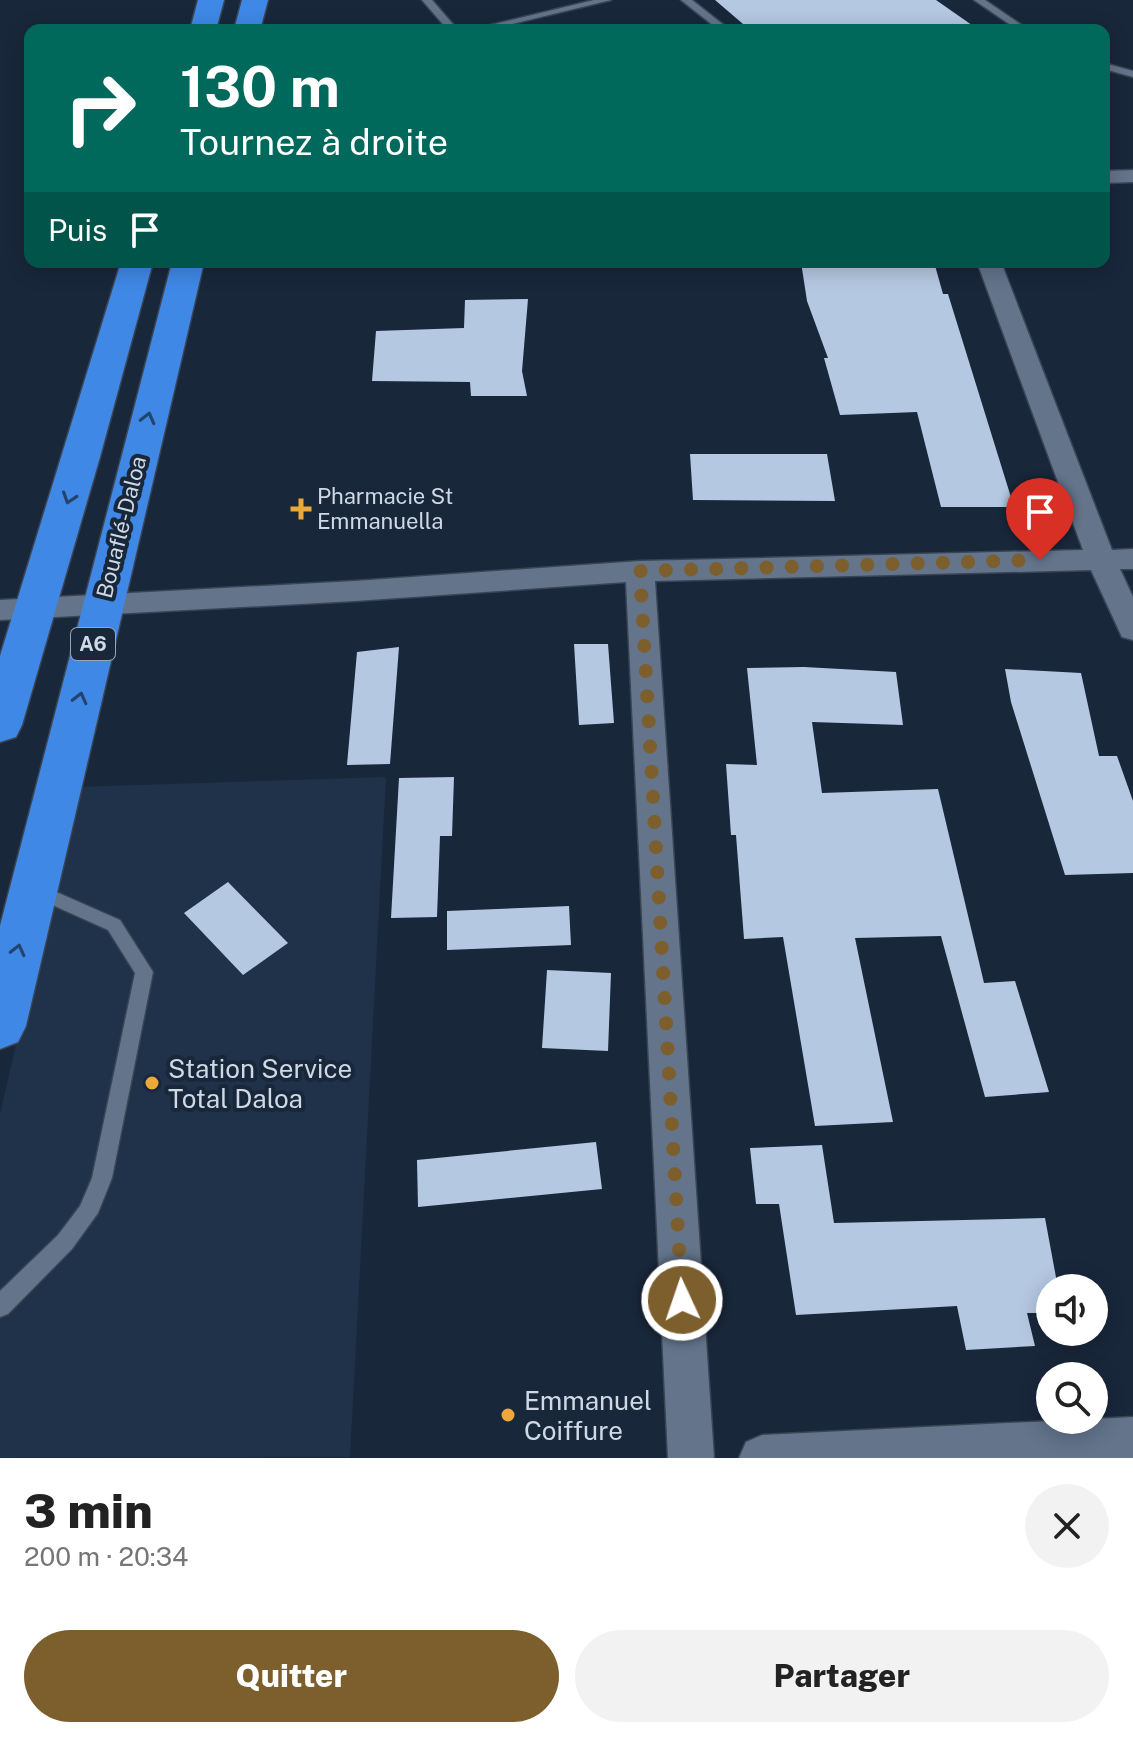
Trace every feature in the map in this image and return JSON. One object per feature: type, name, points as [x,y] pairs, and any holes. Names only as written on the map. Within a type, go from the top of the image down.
[{"type":"highway","points":[[205,24],[211,0]]},
{"type":"highway","points":[[249,24],[255,0]]},
{"type":"highway","points":[[0,725],[17,609],[82,457],[135,268]]},
{"type":"highway","name":"Bouaflé-Daloa","points":[[0,1026],[187,268]]},
{"type":"street","points":[[1110,177],[1133,176]]},
{"type":"street","points":[[991,268],[1101,559],[1133,629]]},
{"type":"street","points":[[17,609],[640,571],[1133,559]]},
{"type":"street","points":[[640,571],[691,1458]]},
{"type":"street","points":[[762,1458],[1133,1440]]},
{"type":"lane","points":[[427,0],[448,24]]},
{"type":"lane","points":[[501,24],[606,0]]},
{"type":"lane","points":[[686,0],[717,24]]},
{"type":"lane","points":[[979,0],[1015,24]]},
{"type":"lane","points":[[1110,68],[1133,74]]},
{"type":"lane","points":[[0,1306],[65,1242],[88,1213],[102,1178],[144,972],[114,925],[33,888]]},
{"type":"shaded area","points":[[386,777],[350,1457],[0,1458],[0,1114],[75,787]]},
{"type":"building","points":[[715,0],[936,0],[970,24],[743,24]]},
{"type":"building","points":[[802,268],[936,268],[943,294],[948,294],[1014,507],[941,507],[917,412],[840,415],[824,358],[828,358],[807,301]]},
{"type":"building","points":[[528,299],[522,371],[527,396],[471,396],[470,382],[372,381],[376,331],[464,328],[465,300]]},
{"type":"building","points":[[690,454],[827,454],[835,501],[693,500]]},
{"type":"building","points":[[574,644],[608,644],[614,723],[579,725]]},
{"type":"building","points":[[399,647],[390,764],[347,765],[357,652]]},
{"type":"building","points":[[804,667],[896,672],[903,725],[812,722],[822,793],[938,789],[984,983],[1015,981],[1049,1092],[985,1097],[941,936],[855,938],[893,1122],[815,1126],[783,937],[744,939],[736,835],[731,835],[726,764],[757,765],[747,668]]},
{"type":"building","points":[[1005,669],[1081,673],[1099,756],[1117,756],[1133,801],[1133,873],[1065,875],[1011,702]]},
{"type":"building","points":[[454,777],[452,836],[440,836],[437,917],[391,918],[399,778]]},
{"type":"building","points":[[228,882],[288,943],[243,975],[184,913]]},
{"type":"building","points":[[569,906],[571,945],[447,950],[447,911]]},
{"type":"building","points":[[547,970],[611,973],[608,1051],[542,1048]]},
{"type":"building","points":[[596,1142],[602,1189],[418,1207],[417,1160]]},
{"type":"building","points":[[822,1145],[834,1223],[1045,1218],[1055,1274],[1036,1274],[1036,1313],[1027,1313],[1035,1346],[966,1350],[957,1306],[796,1315],[779,1204],[756,1204],[750,1148]]},
{"type":"place","name":"Pharmacie St Emmanuella","points":[[301,509]]},
{"type":"place","name":"Station Service Total Daloa","points":[[152,1083]]},
{"type":"place","name":"Emmanuel Coiffure","points":[[508,1415]]},
{"type":"route","points":[[682,1300],[640,571],[1040,560]]}]
